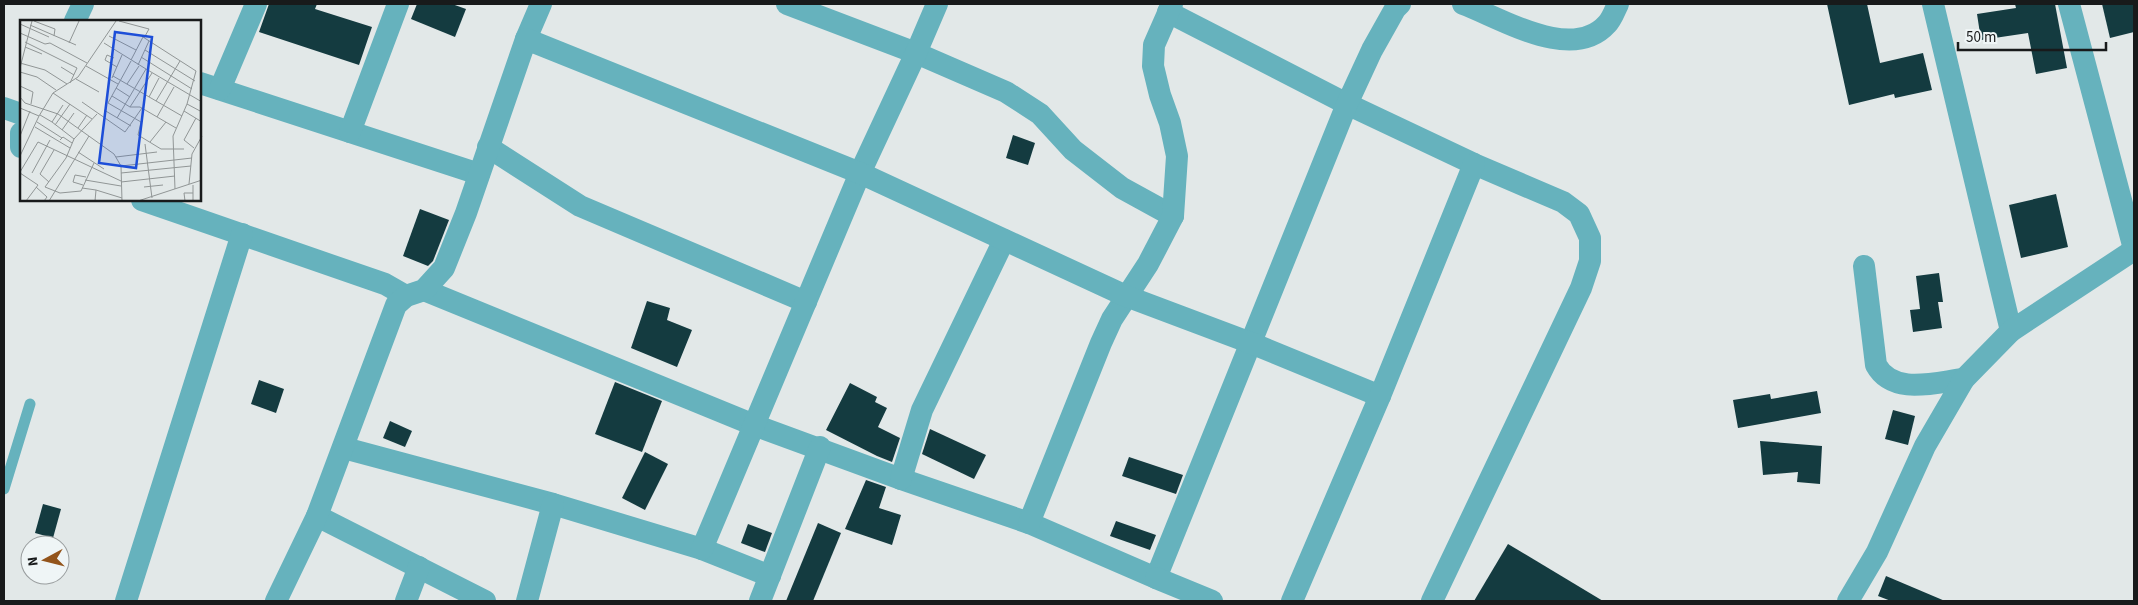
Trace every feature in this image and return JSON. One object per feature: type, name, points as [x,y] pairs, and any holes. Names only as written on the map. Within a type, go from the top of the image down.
[{"type":"street","points":[[75,20],[83,4]]},
{"type":"street","points":[[256,4],[210,86],[479,174]]},
{"type":"street","points":[[350,132],[398,4]]},
{"type":"street","points":[[276,601],[317,516],[396,305],[415,293],[444,268],[526,39],[541,4]]},
{"type":"street","points":[[787,4],[916,53],[1006,92],[1040,114],[1073,150],[1122,188],[1173,216]]},
{"type":"street","points":[[702,549],[860,173],[937,4]]},
{"type":"street","points":[[1156,578],[1347,104],[1372,50],[1400,4]]},
{"type":"street","points":[[1463,4],[1534,34],[1567,39],[1590,37],[1608,24],[1618,4]]},
{"type":"street","points":[[1933,4],[2011,331]]},
{"type":"street","points":[[1848,601],[1877,552],[1926,446],[1964,379],[2011,331],[2134,250],[2069,4]]},
{"type":"street","points":[[1029,523],[1100,343],[1126,296],[1148,264],[1173,216],[1177,156],[1170,123],[1160,95],[1153,66],[1154,44],[1170,8],[1347,104],[1474,164],[1563,202],[1579,214],[1590,238],[1590,261],[1581,288],[1432,601]]},
{"type":"street","points":[[526,39],[860,173],[1126,296],[1251,343],[1380,396]]},
{"type":"street","points":[[4,108],[20,114]]},
{"type":"street","points":[[488,147],[580,206],[806,302]]},
{"type":"street","points":[[1292,601],[1380,396],[1474,164]]},
{"type":"street","points":[[145,201],[415,293],[754,425],[901,479],[1029,523],[1212,601]]},
{"type":"street","points":[[126,601],[242,234]]},
{"type":"street","points":[[901,479],[922,410],[1004,240]]},
{"type":"street","points":[[1864,266],[1876,365],[1881,374],[1894,382],[1907,385],[1964,379]]},
{"type":"street","points":[[344,448],[553,504],[702,549],[770,576]]},
{"type":"street","points":[[760,601],[820,448]]},
{"type":"street","points":[[527,601],[553,504]]},
{"type":"street","points":[[317,516],[485,601]]},
{"type":"street","points":[[406,601],[419,568]]},
{"type":"lane","points":[[4,489],[30,404]]},
{"type":"building","points":[[269,4],[317,4],[315,9],[372,27],[359,65],[259,32]]},
{"type":"building","points":[[417,4],[452,4],[466,9],[455,37],[411,19]]},
{"type":"building","points":[[1827,4],[1867,4],[1880,63],[1923,53],[1932,90],[1895,98],[1894,94],[1849,105]]},
{"type":"building","points":[[2015,4],[2055,4],[2067,68],[2036,74],[2028,33],[1981,40],[1977,14],[2016,8]]},
{"type":"building","points":[[2102,4],[2134,4],[2134,32],[2110,38]]},
{"type":"building","points":[[1013,135],[1035,143],[1028,165],[1006,158]]},
{"type":"building","points":[[2056,194],[2068,247],[2021,258],[2009,205]]},
{"type":"building","points":[[420,209],[449,220],[433,261],[428,266],[403,256]]},
{"type":"building","points":[[1939,273],[1943,302],[1938,302],[1942,328],[1913,332],[1910,310],[1920,309],[1916,276]]},
{"type":"building","points":[[647,301],[670,308],[667,320],[692,330],[677,367],[631,348]]},
{"type":"building","points":[[259,380],[284,389],[276,413],[251,404]]},
{"type":"building","points":[[615,382],[662,401],[642,452],[595,434]]},
{"type":"building","points":[[850,383],[877,397],[875,402],[887,408],[878,427],[900,438],[892,462],[826,430]]},
{"type":"building","points":[[1817,391],[1821,413],[1738,428],[1733,400],[1770,394],[1771,399]]},
{"type":"building","points":[[1893,410],[1915,416],[1908,445],[1885,439]]},
{"type":"building","points":[[390,421],[412,431],[405,447],[383,438]]},
{"type":"building","points":[[930,429],[986,455],[974,479],[922,454]]},
{"type":"building","points":[[1760,441],[1822,446],[1820,484],[1797,482],[1798,472],[1763,475]]},
{"type":"building","points":[[645,452],[668,464],[645,510],[622,498]]},
{"type":"building","points":[[1129,457],[1183,475],[1176,494],[1122,476]]},
{"type":"building","points":[[866,480],[886,487],[879,508],[901,515],[892,545],[845,529]]},
{"type":"building","points":[[43,504],[61,509],[54,535],[35,533]]},
{"type":"building","points":[[1116,521],[1156,535],[1150,550],[1110,536]]},
{"type":"building","points":[[818,523],[841,533],[813,601],[786,601]]},
{"type":"building","points":[[748,524],[772,533],[765,552],[741,543]]},
{"type":"building","points":[[1508,544],[1603,601],[1474,601]]},
{"type":"building","points":[[1886,576],[1945,601],[1891,601],[1878,596]]}]
